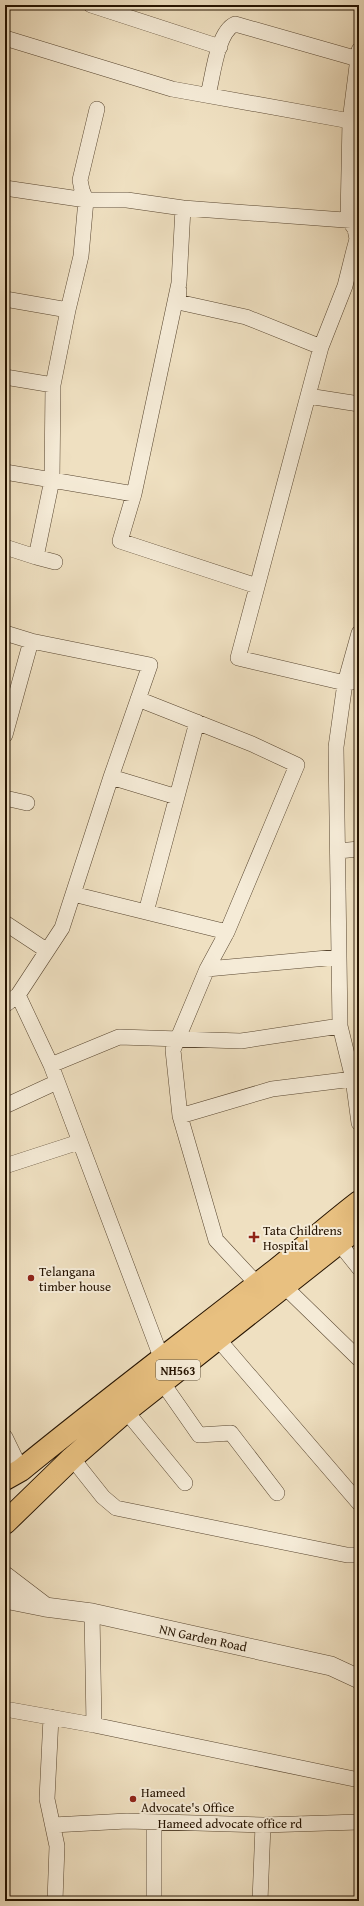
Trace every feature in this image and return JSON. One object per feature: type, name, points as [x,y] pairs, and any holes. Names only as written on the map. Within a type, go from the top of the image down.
[{"type":"highway","name":"NH563","points":[[13,1474],[359,1202]]},
{"type":"highway","name":"NH563","points":[[5,1523],[72,1458],[126,1411],[359,1227]]},
{"type":"street","points":[[91,5],[220,47]]},
{"type":"street","points":[[208,95],[220,47],[226,30],[235,24],[358,55],[350,121],[356,239],[354,250],[345,286],[321,347],[238,658],[352,682]]},
{"type":"street","points":[[5,38],[172,89],[350,121]]},
{"type":"street","points":[[36,557],[52,480],[53,385],[68,310],[81,256],[86,200],[80,180],[97,109]]},
{"type":"street","points":[[5,188],[86,200],[127,200],[183,208],[354,220]]},
{"type":"street","points":[[183,208],[178,302],[246,317],[321,347]]},
{"type":"street","points":[[179,283],[134,494],[120,541],[256,586]]},
{"type":"street","points":[[5,299],[68,310]]},
{"type":"street","points":[[5,377],[53,385]]},
{"type":"street","points":[[308,396],[359,404]]},
{"type":"street","points":[[5,472],[134,494]]},
{"type":"street","points":[[6,550],[55,562]]},
{"type":"street","points":[[5,633],[31,641],[150,665],[111,777],[62,928],[46,950],[36,970],[18,995],[5,1005]]},
{"type":"street","points":[[359,633],[352,682],[336,747],[340,1026],[353,1079],[359,1123]]},
{"type":"street","points":[[5,735],[31,641]]},
{"type":"street","points":[[138,699],[252,744],[297,765],[227,932],[207,969],[173,1050],[180,1116],[216,1240],[256,1284]]},
{"type":"street","points":[[146,912],[198,722]]},
{"type":"street","points":[[111,777],[177,797]]},
{"type":"street","points":[[5,798],[27,803]]},
{"type":"street","points":[[338,851],[359,849]]},
{"type":"street","points":[[73,894],[227,932]]},
{"type":"street","points":[[5,923],[46,950]]},
{"type":"street","points":[[207,969],[338,957]]},
{"type":"street","points":[[18,995],[51,1065],[161,1357]]},
{"type":"street","points":[[51,1065],[119,1037],[241,1041],[340,1026]]},
{"type":"street","points":[[180,1116],[272,1089],[353,1079]]},
{"type":"street","points":[[5,1106],[57,1082]]},
{"type":"street","points":[[5,1166],[79,1142]]},
{"type":"street","points":[[339,1243],[359,1268]]},
{"type":"street","points":[[284,1286],[359,1359]]},
{"type":"street","points":[[218,1339],[359,1503]]},
{"type":"street","points":[[162,1382],[199,1435],[231,1433],[277,1493]]},
{"type":"street","points":[[126,1411],[185,1482]]},
{"type":"street","points":[[5,1437],[13,1474]]},
{"type":"street","points":[[72,1458],[103,1496],[116,1508],[262,1539],[347,1555],[359,1555]]},
{"type":"street","points":[[5,1576],[45,1607]]},
{"type":"street","name":"NN Garden Road","points":[[5,1599],[45,1607],[92,1613],[330,1666],[359,1679]]},
{"type":"street","points":[[92,1613],[94,1725]]},
{"type":"street","points":[[5,1709],[94,1725],[359,1780]]},
{"type":"street","points":[[51,1717],[48,1799],[57,1846],[55,1901]]},
{"type":"street","name":"Hameed advocate office rd","points":[[53,1825],[127,1821],[154,1823],[263,1825],[359,1822]]},
{"type":"street","points":[[154,1823],[154,1901]]},
{"type":"street","points":[[260,1901],[263,1825]]},
{"type":"place","name":"Tata Childrens Hospital","points":[[254,1237]]},
{"type":"place","name":"Telangana timber house","points":[[31,1278]]},
{"type":"place","name":"Hameed Advocate's Office","points":[[133,1799]]}]
